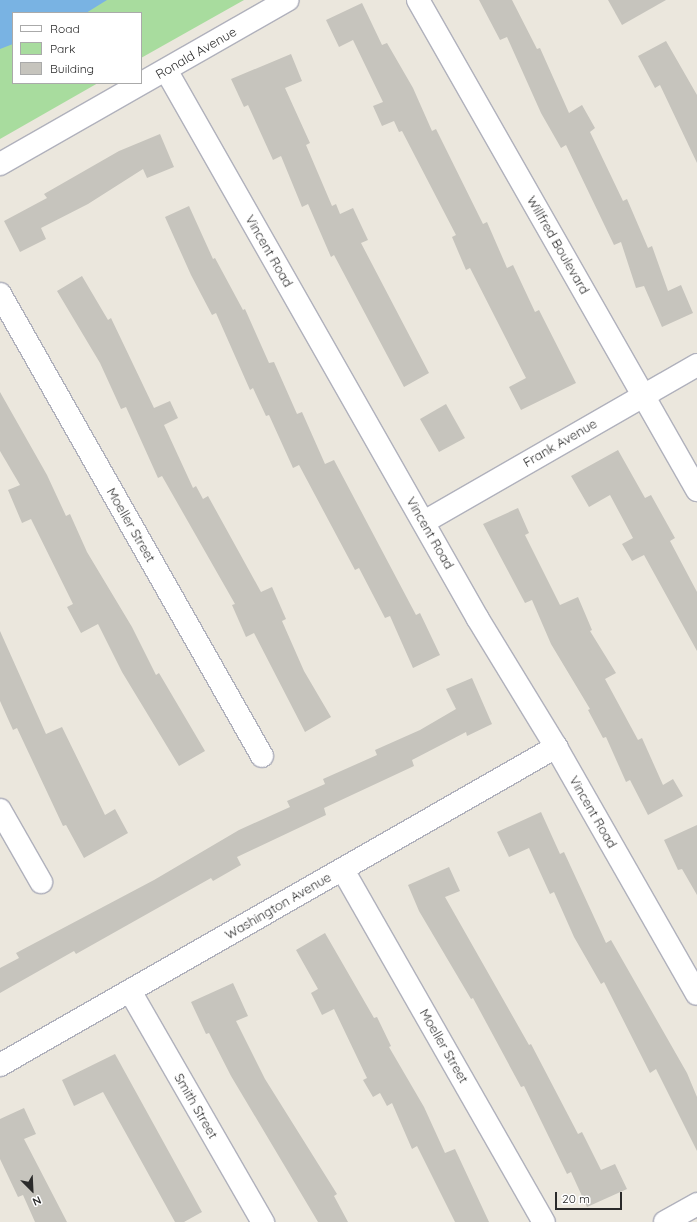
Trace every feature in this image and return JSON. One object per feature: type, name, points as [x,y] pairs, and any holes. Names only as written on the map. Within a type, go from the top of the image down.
[{"type":"street","name":"Ronald Avenue","points":[[142,84],[288,0]]},
{"type":"street","name":"Willfred Boulevard","points":[[418,0],[697,490]]},
{"type":"street","name":"Vincent Road","points":[[166,70],[424,522],[697,994]]},
{"type":"street","name":"Ronald Avenue","points":[[0,164],[141,84]]},
{"type":"street","name":"Moeller Street","points":[[0,294],[262,756]]},
{"type":"street","name":"Frank Avenue","points":[[424,522],[697,365]]},
{"type":"street","name":"Washington Avenue","points":[[0,1065],[556,748]]},
{"type":"street","points":[[0,810],[41,882]]},
{"type":"street","name":"Moeller Street","points":[[343,870],[544,1222]]},
{"type":"street","name":"Smith Street","points":[[130,991],[262,1222]]},
{"type":"street","points":[[665,1222],[697,1204]]},
{"type":"green space","points":[[0,0],[244,0],[142,57],[142,12],[12,12],[12,84],[96,84],[0,139]]},
{"type":"water","points":[[0,0],[107,0],[88,12],[12,12],[12,44],[0,49]]},
{"type":"building","points":[[479,0],[512,0],[537,49],[540,48],[569,113],[582,105],[595,128],[590,132],[623,201],[627,199],[648,248],[652,246],[668,291],[681,285],[693,313],[662,327],[644,286],[636,288],[621,242],[614,245],[566,145],[561,148],[541,113],[507,37],[500,40]]},
{"type":"building","points":[[608,0],[666,0],[622,25]]},
{"type":"building","points":[[362,3],[382,45],[387,43],[413,88],[432,131],[436,129],[483,224],[487,222],[507,268],[513,265],[535,312],[539,310],[576,383],[521,410],[509,387],[526,378],[470,268],[466,270],[452,237],[456,235],[402,131],[399,132],[394,121],[382,126],[373,106],[383,102],[353,40],[339,47],[326,20]]},
{"type":"building","points":[[666,41],[697,95],[697,163],[660,85],[655,88],[638,56]]},
{"type":"building","points":[[291,54],[302,81],[285,88],[310,143],[306,145],[332,206],[336,204],[340,214],[353,208],[368,240],[361,243],[429,373],[404,387],[334,255],[331,257],[308,204],[302,207],[281,156],[273,160],[248,105],[244,107],[231,79]]},
{"type":"building","points":[[160,134],[174,167],[147,178],[143,169],[88,204],[41,228],[46,239],[20,252],[4,221],[47,198],[44,194],[119,151]]},
{"type":"building","points":[[189,206],[213,259],[215,258],[243,310],[245,309],[269,363],[274,362],[297,414],[302,412],[325,464],[334,460],[416,615],[420,613],[440,655],[413,668],[390,616],[385,618],[359,568],[355,570],[299,465],[293,468],[269,415],[266,416],[253,388],[250,390],[216,313],[212,315],[191,275],[165,217]]},
{"type":"building","points":[[82,276],[108,320],[111,318],[154,408],[170,401],[178,418],[164,425],[193,488],[196,486],[203,499],[208,496],[261,592],[272,587],[286,619],[282,621],[304,671],[331,717],[305,732],[254,633],[246,637],[232,605],[235,604],[162,476],[158,478],[126,407],[121,409],[100,363],[57,291]]},
{"type":"building","points":[[0,392],[47,475],[66,516],[70,514],[87,552],[132,627],[156,675],[159,673],[205,751],[179,766],[122,672],[98,624],[81,633],[67,607],[73,604],[31,519],[22,523],[8,490],[20,485],[0,451]]},
{"type":"building","points":[[446,404],[465,438],[439,452],[420,419]]},
{"type":"building","points":[[618,450],[645,498],[651,495],[675,538],[670,541],[697,592],[697,651],[644,555],[632,561],[622,544],[633,538],[610,495],[589,507],[571,476]]},
{"type":"building","points":[[518,508],[529,533],[525,535],[560,605],[578,597],[592,630],[590,631],[616,673],[605,679],[638,740],[642,738],[663,785],[673,779],[683,796],[648,815],[630,780],[626,782],[606,737],[603,738],[588,710],[590,709],[551,644],[532,600],[525,603],[483,524]]},
{"type":"building","points":[[0,631],[46,734],[62,727],[105,815],[115,809],[128,833],[84,858],[66,825],[63,826],[17,728],[13,730],[0,701]]},
{"type":"building","points":[[472,678],[492,724],[467,736],[466,732],[412,760],[414,766],[324,808],[326,815],[237,857],[241,865],[213,881],[211,878],[76,954],[74,951],[0,993],[0,968],[19,958],[16,953],[154,880],[239,830],[290,807],[287,801],[325,784],[323,779],[377,755],[375,750],[420,730],[456,709],[446,689]]},
{"type":"building","points":[[541,812],[560,854],[564,852],[606,943],[611,940],[687,1073],[697,1097],[697,1151],[656,1069],[650,1073],[604,982],[601,984],[574,937],[554,892],[550,894],[529,848],[509,857],[497,832]]},
{"type":"building","points":[[697,825],[697,895],[682,869],[678,870],[664,840]]},
{"type":"building","points":[[449,867],[460,891],[445,897],[529,1045],[531,1044],[578,1134],[582,1132],[601,1170],[615,1164],[627,1189],[587,1207],[571,1172],[567,1174],[524,1086],[521,1087],[473,998],[471,999],[419,911],[408,885]]},
{"type":"building","points":[[325,933],[374,1018],[377,1017],[391,1046],[389,1047],[424,1107],[445,1153],[455,1149],[489,1222],[455,1222],[417,1146],[412,1149],[392,1103],[387,1106],[380,1093],[373,1097],[363,1080],[367,1078],[334,1009],[322,1015],[311,993],[318,989],[296,950]]},
{"type":"building","points":[[233,983],[248,1016],[236,1021],[265,1079],[337,1194],[334,1196],[348,1222],[318,1222],[231,1076],[209,1033],[206,1034],[191,1002]]},
{"type":"building","points":[[115,1054],[202,1212],[184,1222],[175,1222],[103,1092],[74,1106],[62,1080]]},
{"type":"building","points":[[24,1108],[36,1134],[24,1139],[67,1222],[35,1222],[23,1195],[18,1197],[0,1159],[0,1119]]}]
